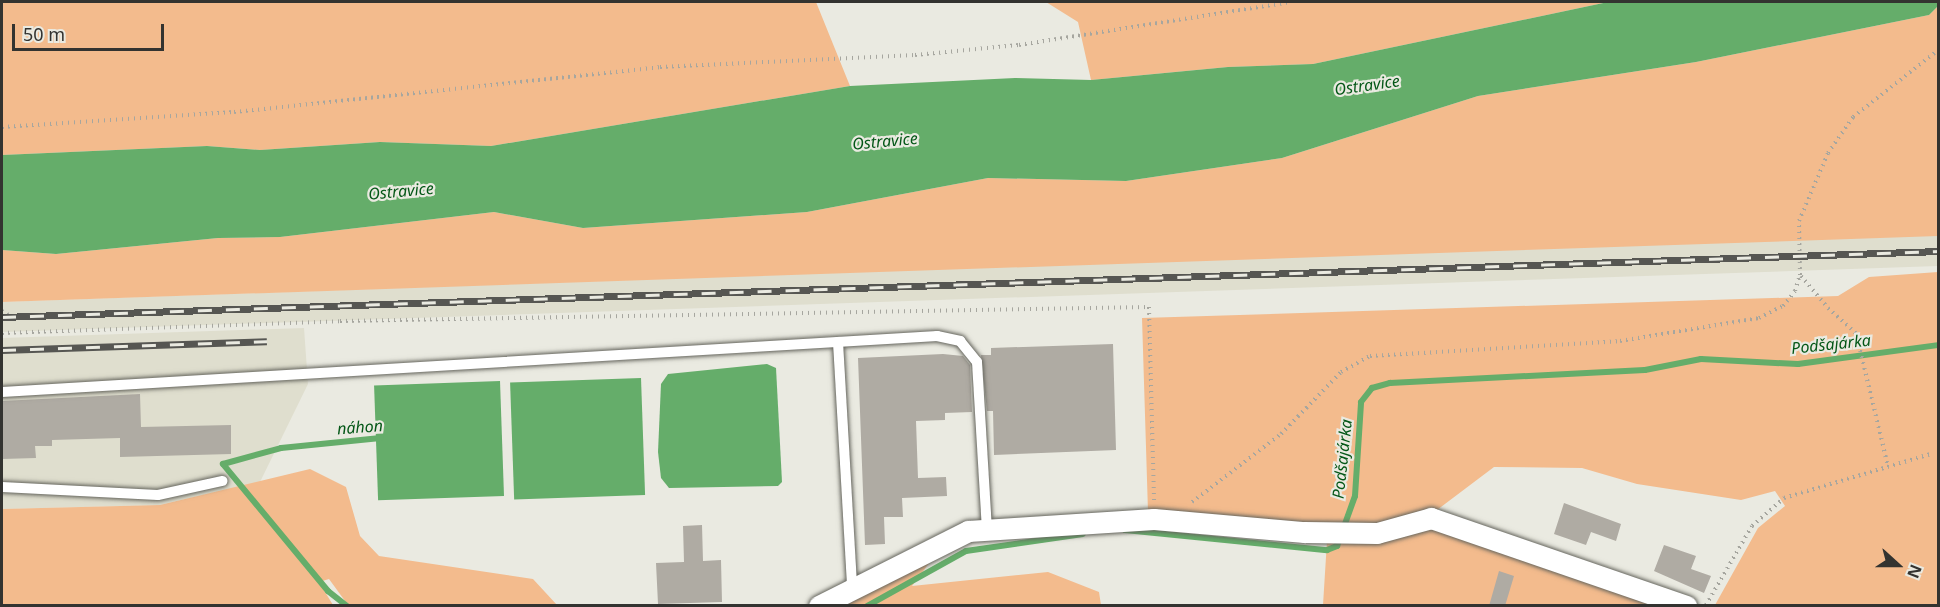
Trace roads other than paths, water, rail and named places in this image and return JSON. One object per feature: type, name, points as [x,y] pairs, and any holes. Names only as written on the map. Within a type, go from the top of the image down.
[{"type":"street","points":[[819,606],[950,538],[987,528],[1154,519],[1353,534],[1377,533],[1431,518],[1686,606]]},
{"type":"lane","points":[[2,392],[937,336],[960,341],[973,354],[979,375],[987,528]]},
{"type":"lane","points":[[838,342],[852,588]]},
{"type":"lane","points":[[2,487],[158,495],[222,481]]},
{"type":"water","name":"Ostravice","points":[[1608,2],[1938,2],[1938,6],[1929,15],[1696,62],[1478,96],[1282,158],[1126,181],[988,178],[807,212],[583,228],[494,212],[280,237],[218,238],[56,254],[2,250],[2,155],[207,146],[260,150],[380,142],[491,146],[850,86],[1015,78],[1091,80],[1228,67],[1313,64]]},
{"type":"water","points":[[767,364],[776,368],[782,482],[778,486],[669,488],[661,478],[658,452],[661,384],[668,374]]},
{"type":"water","points":[[641,378],[645,495],[514,500],[510,383]]},
{"type":"water","points":[[500,381],[504,496],[378,500],[374,385]]},
{"type":"waterway","name":"Podšajárka","points":[[1125,530],[1327,550],[1337,546],[1355,496],[1361,402],[1372,388],[1390,383],[1645,370],[1701,359],[1798,364],[1938,345]]},
{"type":"waterway","name":"náhon","points":[[347,606],[328,591],[223,464],[281,448],[381,438]]},
{"type":"waterway","name":"Podšajárka","points":[[867,606],[966,551],[1083,534]]},
{"type":"railway","points":[[2,317],[1938,251]]},
{"type":"railway","points":[[2,350],[267,341]]}]
